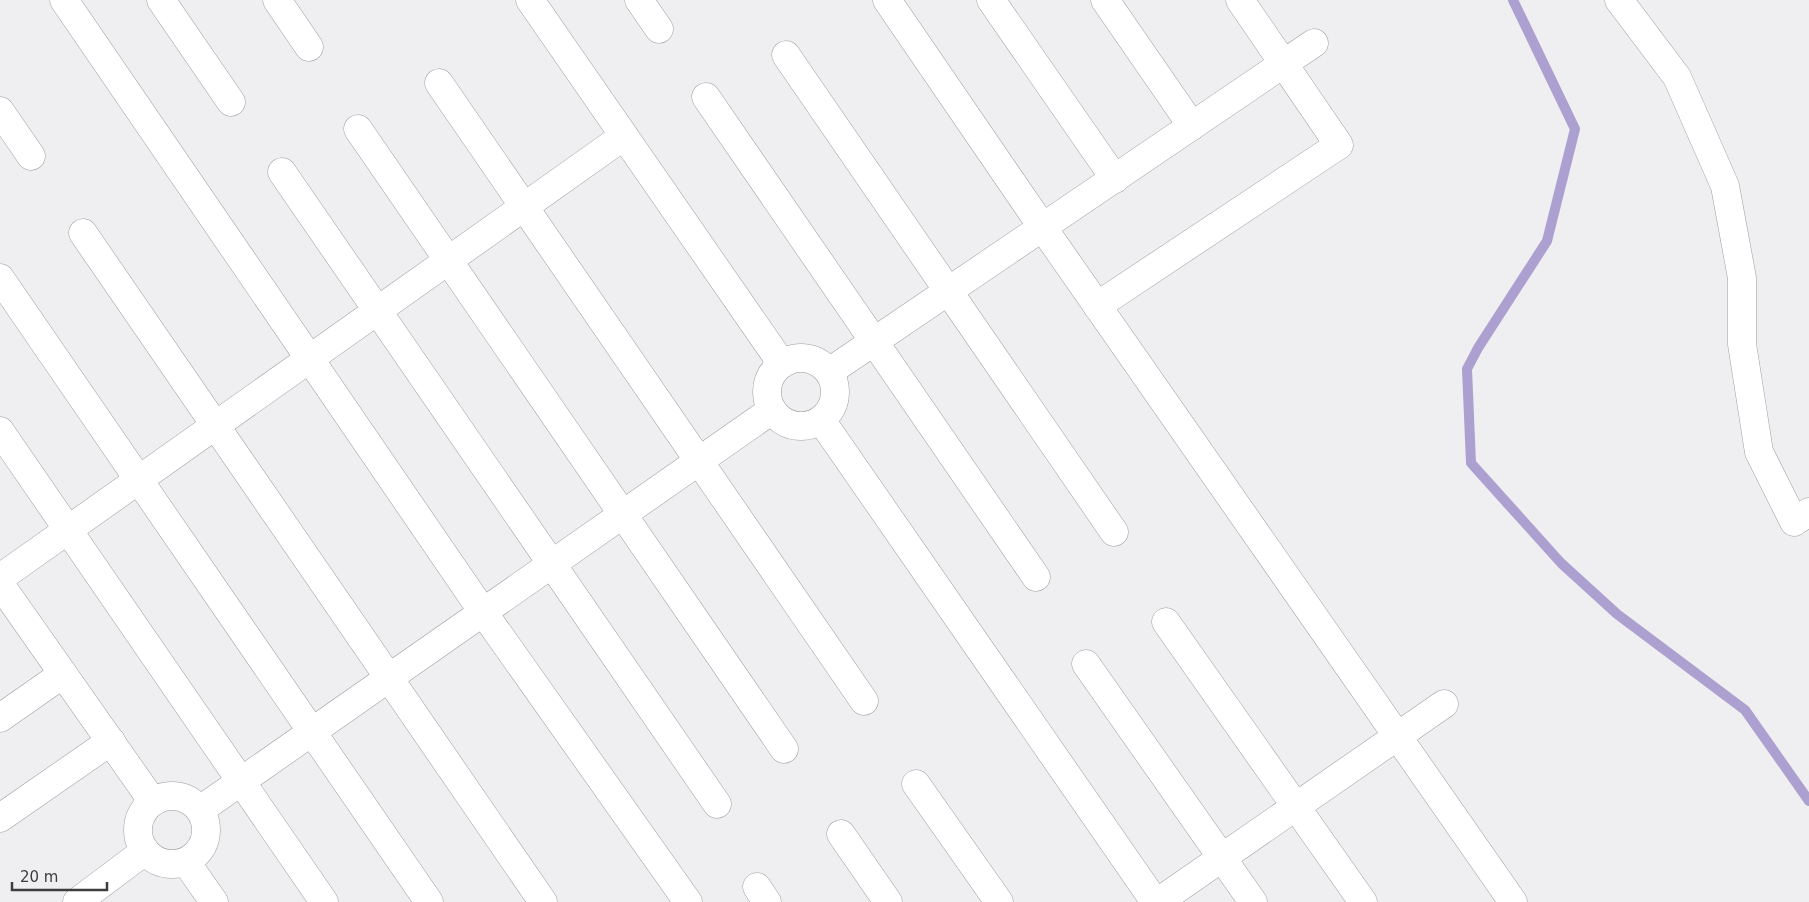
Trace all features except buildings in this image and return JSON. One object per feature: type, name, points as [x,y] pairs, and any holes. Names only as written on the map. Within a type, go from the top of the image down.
[{"type":"street","points":[[64,0],[483,612],[688,902]]},
{"type":"street","points":[[161,0],[231,102]]},
{"type":"street","points":[[277,0],[309,47]]},
{"type":"street","points":[[530,0],[782,364]]},
{"type":"street","points":[[639,0],[659,29]]},
{"type":"street","points":[[887,0],[1097,306],[1513,902]]},
{"type":"street","points":[[991,0],[1115,178]]},
{"type":"street","points":[[1105,0],[1192,126]]},
{"type":"street","points":[[1097,306],[1339,145],[1240,0]]},
{"type":"street","points":[[1619,0],[1677,77],[1725,186],[1742,278],[1742,344],[1759,452],[1794,522],[1809,512]]},
{"type":"street","points":[[829,372],[1314,44]]},
{"type":"street","points":[[786,55],[1114,532]]},
{"type":"street","points":[[439,82],[864,701]]},
{"type":"street","points":[[706,97],[1036,577]]},
{"type":"street","points":[[0,111],[31,156]]},
{"type":"street","points":[[358,129],[784,749]]},
{"type":"street","points":[[0,578],[624,136]]},
{"type":"street","points":[[282,172],[717,804]]},
{"type":"street","points":[[83,233],[543,902]]},
{"type":"street","points":[[0,278],[429,902]]},
{"type":"street","points":[[794,359],[807,359],[819,363],[829,372],[834,381],[836,392],[831,408],[821,420],[811,425],[794,426],[779,419],[768,401],[767,390],[769,380],[774,371],[782,364],[794,359]]},
{"type":"street","points":[[200,810],[772,410]]},
{"type":"street","points":[[821,420],[1157,902],[1444,704]]},
{"type":"street","points":[[0,431],[324,902]]},
{"type":"street","points":[[0,584],[153,802]]},
{"type":"street","points":[[1166,622],[1363,902]]},
{"type":"street","points":[[1086,664],[1253,902]]},
{"type":"street","points":[[0,718],[63,674]]},
{"type":"street","points":[[0,818],[110,742]]},
{"type":"street","points":[[916,784],[999,902]]},
{"type":"street","points":[[165,797],[178,797],[190,801],[200,810],[205,819],[207,830],[205,841],[200,851],[186,862],[172,864],[162,862],[153,858],[145,851],[140,841],[138,830],[140,819],[153,802],[165,797]]},
{"type":"street","points":[[841,834],[888,902]]},
{"type":"street","points":[[77,902],[145,851]]},
{"type":"street","points":[[186,862],[214,902]]},
{"type":"waterway","points":[[1513,0],[1575,129],[1547,241],[1478,348],[1467,369],[1471,463],[1561,563],[1617,614],[1745,710],[1809,801]]}]
